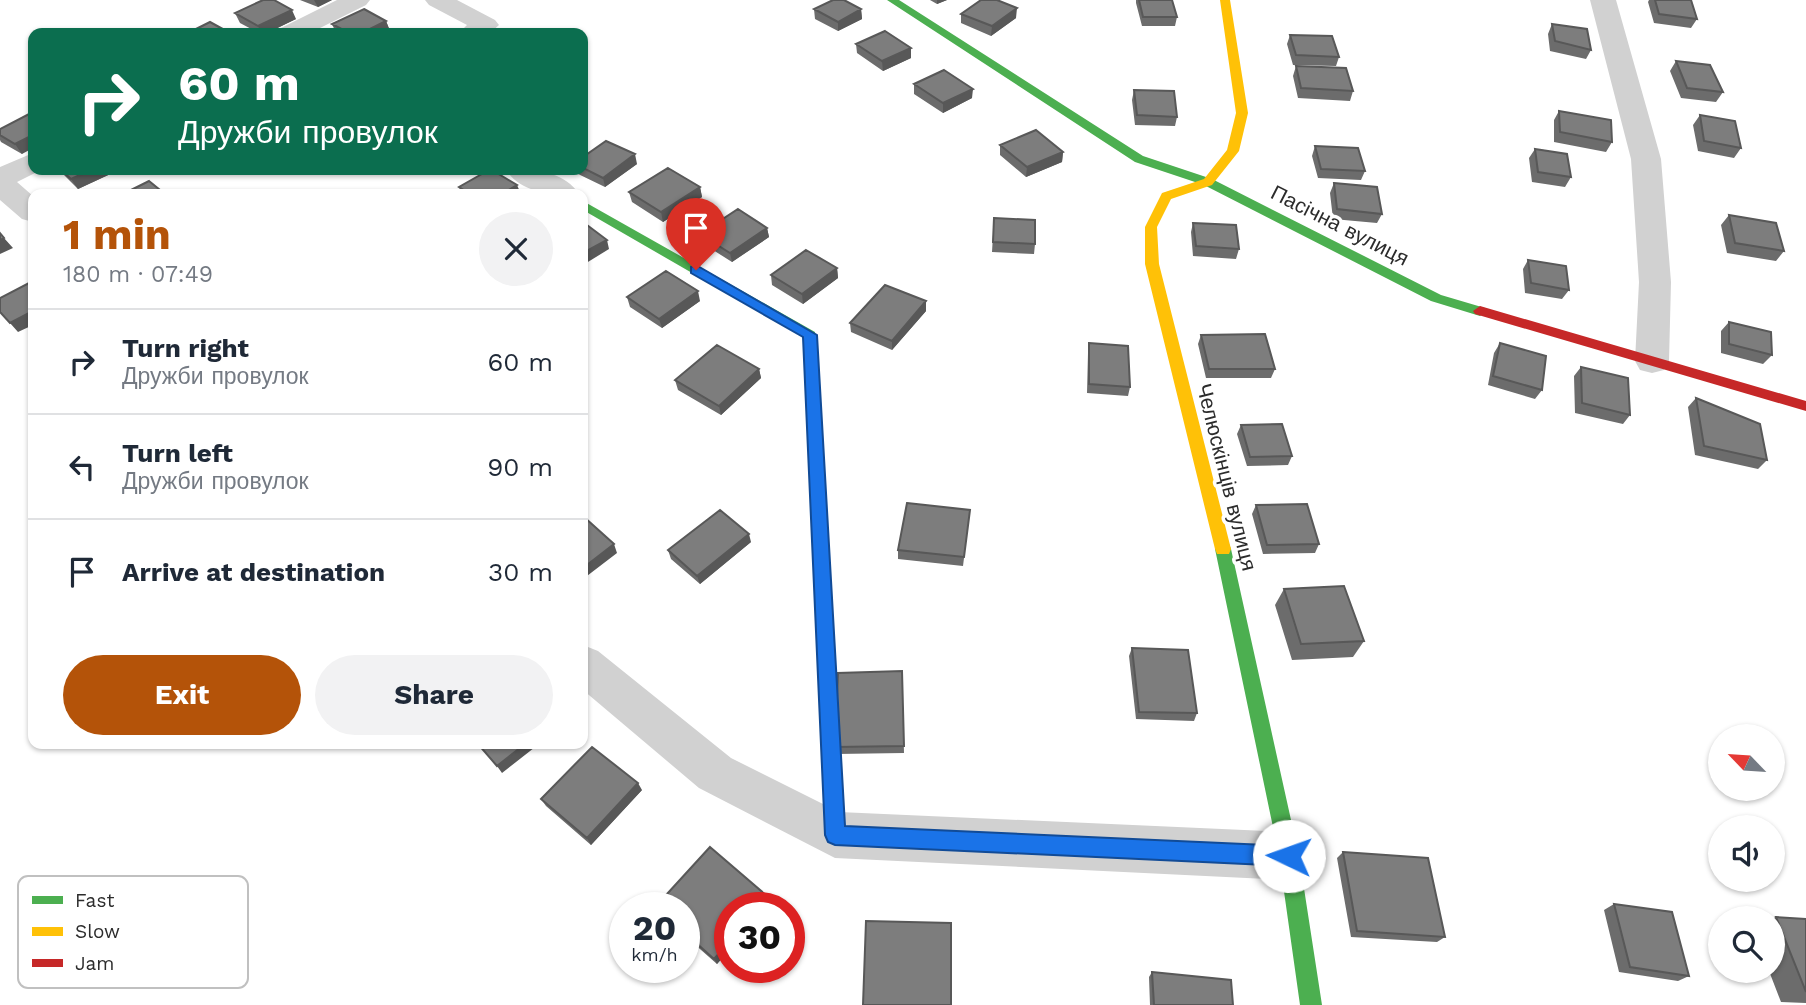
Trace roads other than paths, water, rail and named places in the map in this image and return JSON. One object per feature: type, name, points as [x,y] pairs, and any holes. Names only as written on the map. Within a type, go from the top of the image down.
[{"type":"street","points":[[300,28],[357,0]]},
{"type":"street","points":[[439,0],[486,25],[481,28]]},
{"type":"street","name":"Пасічна вулиця","points":[[892,0],[1139,159],[1208,182],[1436,298],[1806,407]]},
{"type":"street","points":[[1208,182],[1233,151],[1242,113],[1225,0]]},
{"type":"street","points":[[1603,0],[1646,159],[1654,282],[1652,361]]},
{"type":"street","points":[[0,179],[28,165]]},
{"type":"street","points":[[531,175],[555,189]]},
{"type":"street","name":"Челюскінців вулиця","points":[[1208,182],[1166,196],[1151,227],[1152,264],[1237,606],[1289,856],[1311,1005]]},
{"type":"street","points":[[0,184],[28,208]]},
{"type":"street","points":[[588,208],[810,335],[835,835]]},
{"type":"street","points":[[588,668],[715,773],[835,835],[1289,856]]}]
